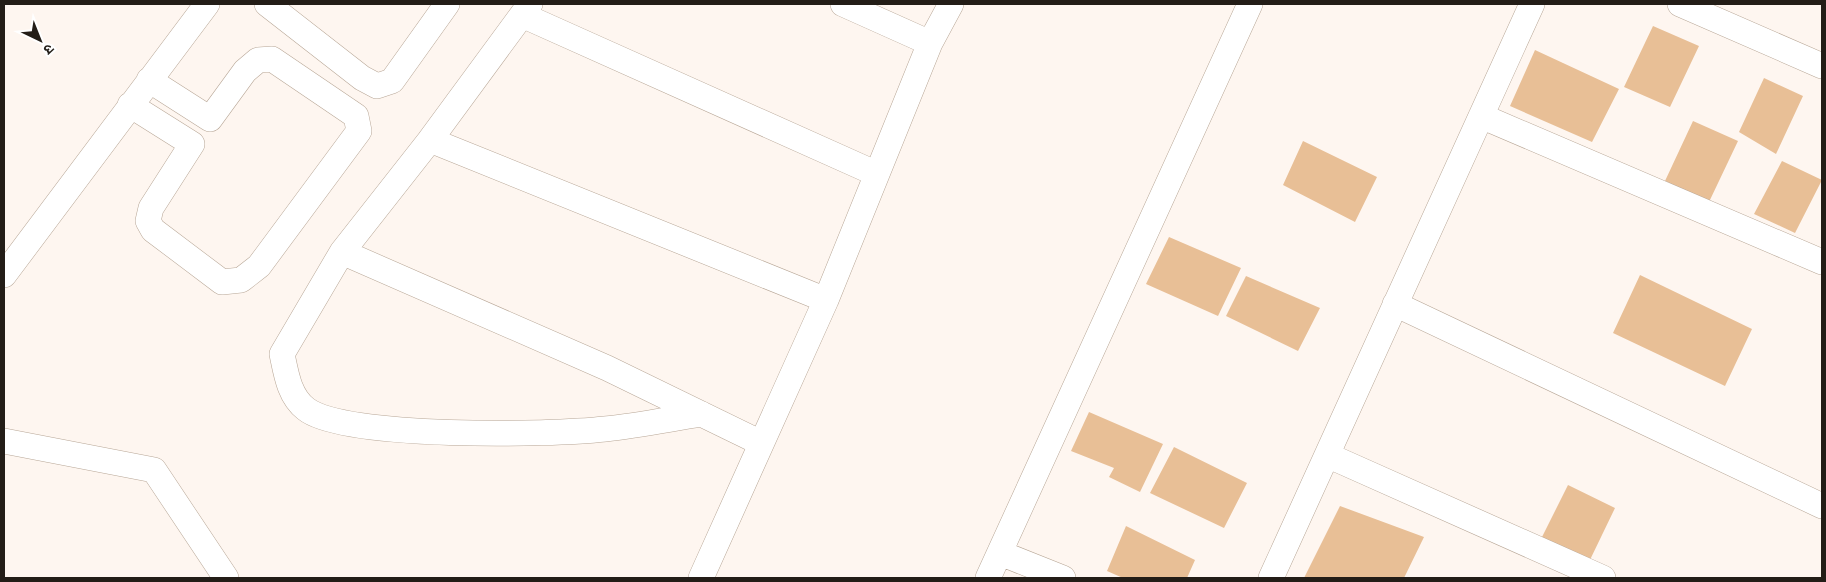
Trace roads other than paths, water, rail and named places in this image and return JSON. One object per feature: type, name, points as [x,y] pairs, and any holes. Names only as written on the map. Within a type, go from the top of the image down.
[{"type":"street","points":[[4,275],[130,104],[207,4]]},
{"type":"street","points":[[272,5],[362,78],[377,86],[392,81],[448,4]]},
{"type":"street","points":[[843,4],[930,43]]},
{"type":"street","points":[[701,578],[826,300],[930,43],[951,4]]},
{"type":"street","points":[[988,578],[1250,4]]},
{"type":"street","points":[[1270,578],[1532,4]]},
{"type":"street","points":[[1680,4],[1822,66]]},
{"type":"street","points":[[702,414],[604,430],[511,433],[416,431],[340,423],[306,409],[290,387],[282,354],[342,252],[430,140],[526,9],[877,174]]},
{"type":"street","points":[[272,59],[356,116],[359,124],[359,131],[259,266],[241,280],[230,283],[222,282],[153,230],[148,222],[150,208],[210,120],[245,71],[258,60],[272,59]]},
{"type":"street","points":[[149,80],[210,120]]},
{"type":"street","points":[[130,104],[192,144]]},
{"type":"street","points":[[1481,116],[1822,262]]},
{"type":"street","points":[[430,140],[826,300]]},
{"type":"street","points":[[342,252],[607,368],[762,443]]},
{"type":"street","points":[[1395,304],[1822,506]]},
{"type":"street","points":[[4,441],[154,470],[226,578]]},
{"type":"street","points":[[1327,455],[1603,578]]},
{"type":"street","points":[[1000,554],[1063,578]]}]
